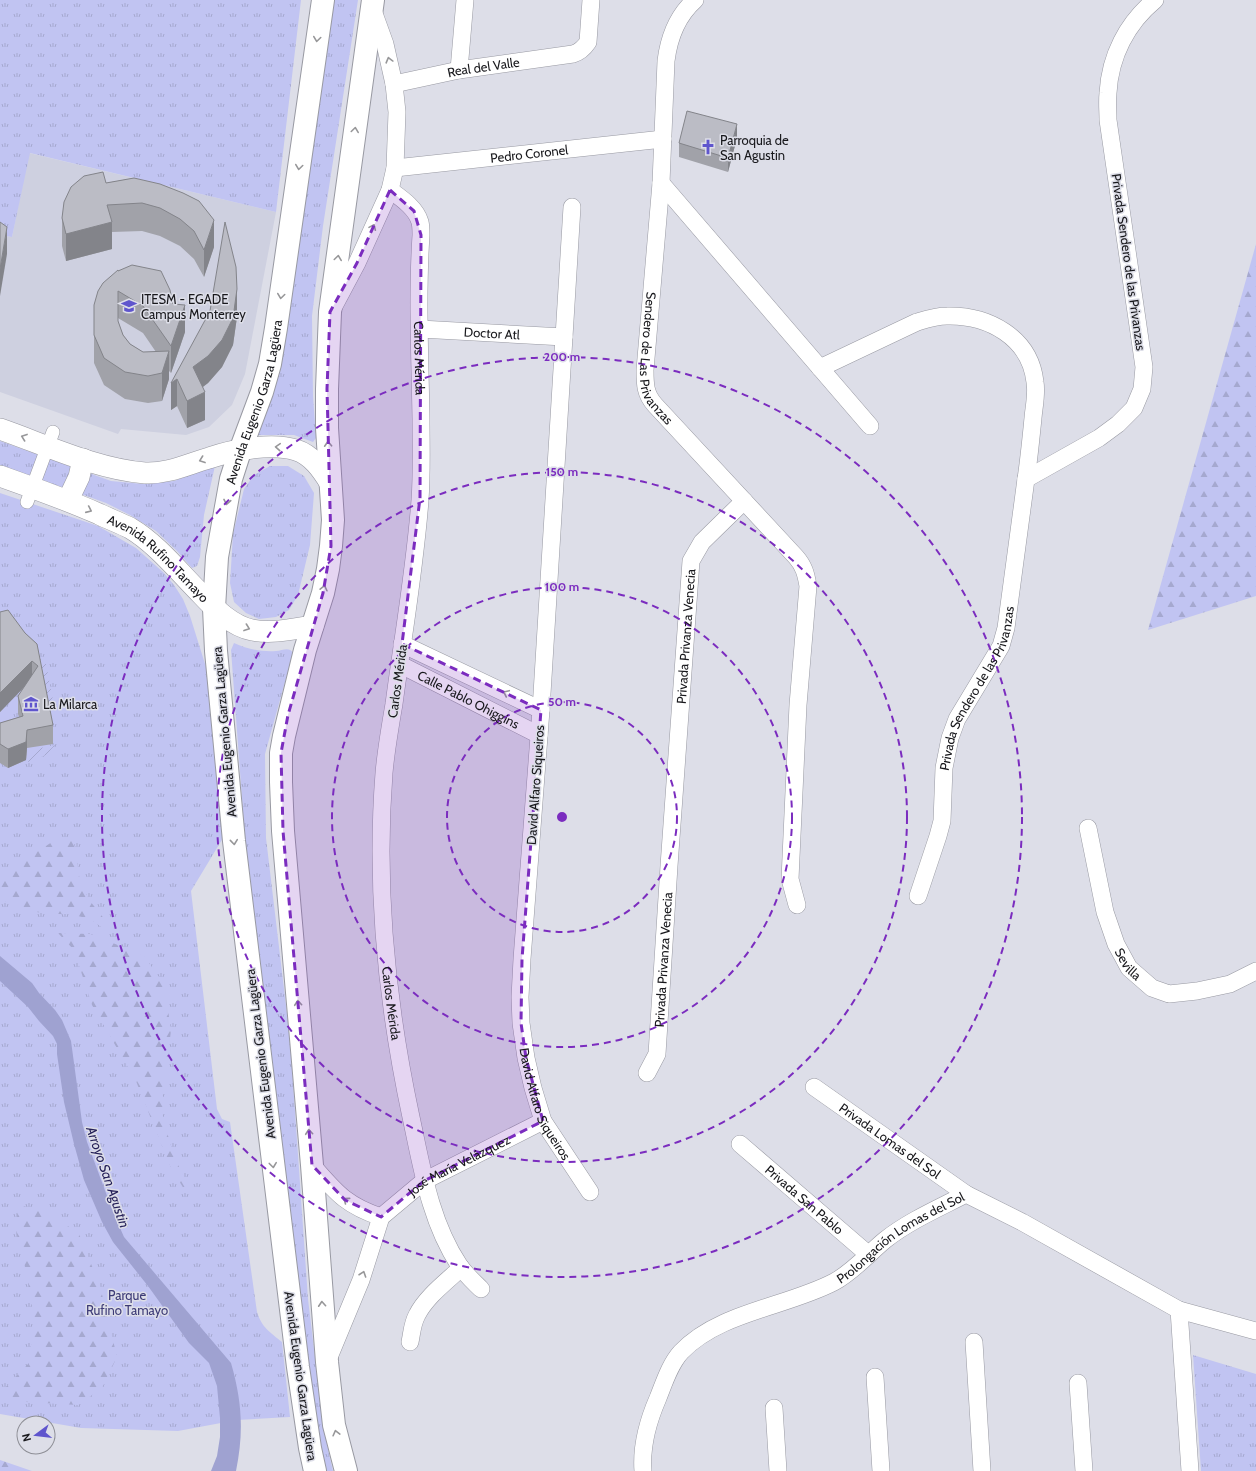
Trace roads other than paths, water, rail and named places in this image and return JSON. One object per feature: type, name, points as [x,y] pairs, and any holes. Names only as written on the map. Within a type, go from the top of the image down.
[{"type":"main road","name":"Avenida Eugenio Garza Lagüera","points":[[315,1471],[310,1448],[298,1367],[234,841],[216,651],[214,608],[217,556],[231,479],[262,392],[271,357],[323,0]]},
{"type":"main road","name":"Avenida Eugenio Garza Lagüera","points":[[346,1471],[334,1425],[327,1362],[312,1165],[283,832],[281,782],[285,729],[323,593],[330,554],[332,520],[326,389],[330,312],[372,4]]},
{"type":"street","points":[[459,70],[465,0]]},
{"type":"street","name":"Real del Valle","points":[[394,84],[459,70],[579,52],[588,42],[591,0]]},
{"type":"street","name":"Sendero de Las Privanzas","points":[[695,0],[675,24],[668,43],[661,183],[645,370],[646,392],[664,416],[744,501]]},
{"type":"street","name":"Privada Sendero de las Privanzas","points":[[1026,479],[1099,438],[1118,424],[1134,408],[1142,389],[1144,367],[1108,120],[1108,93],[1111,68],[1118,46],[1130,27],[1145,8],[1155,0]]},
{"type":"street","points":[[330,312],[357,263],[390,190],[395,168],[397,112],[394,84],[385,44],[372,4]]},
{"type":"street","name":"Pedro Coronel","points":[[395,168],[663,139]]},
{"type":"street","points":[[661,183],[870,426]]},
{"type":"street","name":"Carlos Mérida","points":[[390,190],[406,202],[414,211],[420,222],[422,466],[420,498],[402,644],[384,770],[380,858],[382,912],[396,1037],[405,1090],[424,1181],[440,1230],[460,1268],[481,1290]]},
{"type":"street","name":"David Alfaro Siqueiros","points":[[572,207],[541,710],[520,997],[521,1023],[526,1058],[543,1121],[590,1192]]},
{"type":"street","name":"Privada Sendero de las Privanzas","points":[[820,368],[917,322],[946,316],[965,317],[983,321],[1000,329],[1016,341],[1029,359],[1035,382],[1035,399],[1026,479],[1006,628],[1001,646],[957,719],[950,738],[944,768],[942,821],[918,896]]},
{"type":"street","name":"Doctor Atl","points":[[420,329],[564,337]]},
{"type":"street","points":[[0,429],[50,439],[83,459],[112,467],[147,473],[181,468],[210,457],[240,451],[267,447],[280,447],[297,450],[308,457],[320,467],[330,483]]},
{"type":"street","points":[[30,495],[50,439]]},
{"type":"street","points":[[68,500],[80,477],[83,459]]},
{"type":"street","name":"Avenida Rufino Tamayo","points":[[0,476],[30,495],[68,500],[129,528],[144,538],[214,608],[236,624],[252,630],[266,632],[313,626]]},
{"type":"street","points":[[744,501],[802,563],[807,582],[798,705],[790,879],[797,905]]},
{"type":"street","name":"Privada Privanza Venecia","points":[[646,1073],[657,1054],[691,561],[702,542],[744,501]]},
{"type":"street","name":"Calle Pablo Ohiggins","points":[[402,644],[541,710]]},
{"type":"street","name":"Calle Pablo Ohiggins","points":[[399,664],[539,735]]},
{"type":"street","name":"Sevilla","points":[[1088,828],[1105,912],[1116,944],[1129,968],[1152,988],[1169,994],[1197,991],[1230,984],[1256,971]]},
{"type":"street","name":"Privada Lomas del Sol","points":[[814,1087],[966,1194]]},
{"type":"street","name":"José María Velázquez","points":[[381,1217],[424,1181],[543,1121]]},
{"type":"street","name":"Privada San Pablo","points":[[740,1144],[869,1255]]},
{"type":"street","points":[[312,1165],[345,1200],[367,1212],[381,1217],[361,1280],[327,1362]]},
{"type":"street","name":"Prolongación Lomas del Sol","points":[[643,1471],[642,1459],[650,1417],[671,1367],[680,1353],[698,1338],[723,1324],[812,1292],[835,1282],[886,1240],[902,1229],[966,1194],[1022,1222],[1179,1310],[1256,1331]]},
{"type":"street","points":[[410,1342],[416,1315],[423,1305],[460,1268]]},
{"type":"street","points":[[1179,1310],[1190,1471]]},
{"type":"street","points":[[974,1342],[982,1471]]},
{"type":"street","points":[[875,1377],[881,1471]]},
{"type":"street","points":[[1078,1383],[1084,1471]]},
{"type":"street","points":[[774,1408],[778,1471]]},
{"type":"place","name":"Parroquia de San Agustin","points":[[708,147]]},
{"type":"place","name":"ITESM - EGADE Campus Monterrey","points":[[129,306]]},
{"type":"place","name":"La Milarca","points":[[31,704]]},
{"type":"water label","name":"Arroyo San Agustin","points":[[108,1177]]},
{"type":"park label","name":"Parque Rufino Tamayo","points":[[127,1302]]}]
